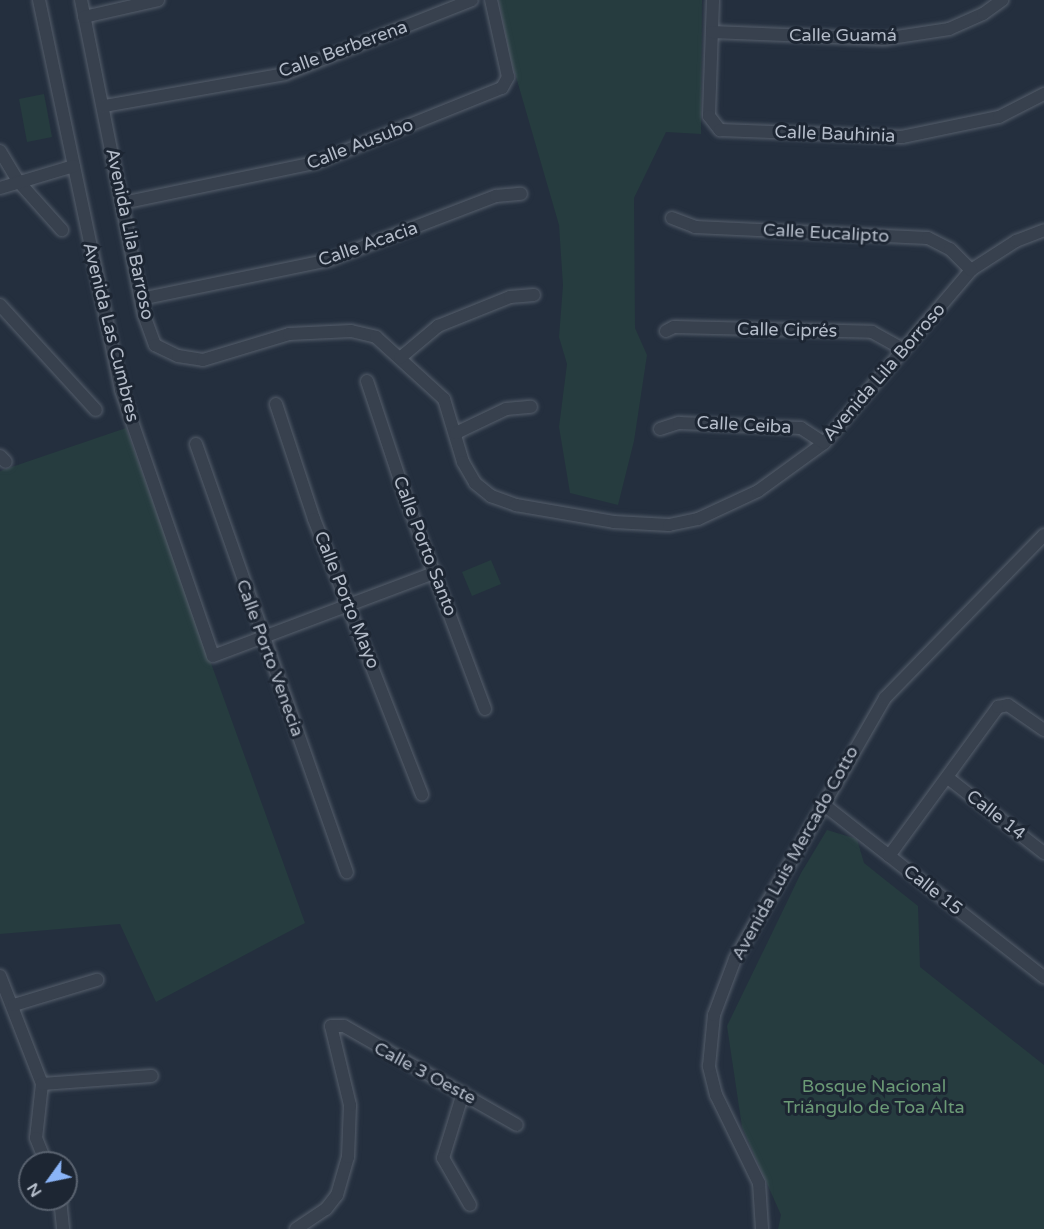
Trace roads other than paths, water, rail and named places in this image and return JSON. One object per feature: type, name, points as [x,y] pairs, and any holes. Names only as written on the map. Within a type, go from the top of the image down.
[{"type":"street","name":"Avenida Las Cumbres","points":[[39,0],[122,390],[213,656],[262,637]]},
{"type":"street","name":"Avenida Lila Barroso","points":[[81,0],[141,299],[155,345],[178,356],[203,360],[289,334],[351,331],[376,337],[444,399],[463,462],[476,483],[491,496],[516,506],[614,522]]},
{"type":"street","points":[[84,17],[159,0]]},
{"type":"street","name":"Calle Berberena","points":[[104,106],[285,74],[472,0]]},
{"type":"street","name":"Calle Ausubo","points":[[123,203],[315,163],[502,88],[508,77],[491,0]]},
{"type":"street","name":"Calle Bauhinia","points":[[713,0],[709,116],[720,130],[902,138],[999,117],[1044,94]]},
{"type":"street","name":"Calle Guamá","points":[[712,32],[884,39],[950,29],[983,14],[1002,0]]},
{"type":"street","points":[[0,151],[18,181],[62,230]]},
{"type":"street","points":[[0,188],[74,166]]},
{"type":"street","name":"Calle Acacia","points":[[141,299],[329,260],[496,196],[521,194]]},
{"type":"street","name":"Calle Eucalipto","points":[[672,218],[695,227],[928,238],[950,249],[971,270]]},
{"type":"street","name":"Avenida Lila Borroso","points":[[614,522],[669,525],[698,519],[758,492],[824,443],[971,270],[1016,241],[1044,230]]},
{"type":"street","points":[[400,358],[438,326],[510,297],[534,295]]},
{"type":"street","points":[[0,305],[96,410]]},
{"type":"street","name":"Calle Ciprés","points":[[666,331],[674,327],[872,332],[903,349]]},
{"type":"street","name":"Calle Porto Santo","points":[[367,381],[408,504],[436,572],[485,710]]},
{"type":"street","name":"Calle Porto Mayo","points":[[276,404],[314,519],[422,795]]},
{"type":"street","points":[[456,433],[506,409],[531,407]]},
{"type":"street","name":"Calle Ceiba","points":[[660,429],[679,423],[801,428],[824,443]]},
{"type":"street","name":"Calle Porto Venecia","points":[[196,444],[262,637],[347,872]]},
{"type":"street","name":"Avenida Luis Mercado Cotto","points":[[762,1229],[759,1183],[716,1095],[709,1066],[714,1015],[735,959],[885,698],[1044,535]]},
{"type":"street","points":[[262,637],[436,572]]},
{"type":"street","name":"Calle 14","points":[[889,856],[998,707],[1008,705],[1044,730]]},
{"type":"street","name":"Calle 14","points":[[948,777],[1044,853]]},
{"type":"street","name":"Calle 15","points":[[823,804],[1044,977]]},
{"type":"street","points":[[0,976],[14,1005],[42,1084],[36,1138],[41,1151]]},
{"type":"street","points":[[14,1005],[97,980]]},
{"type":"street","name":"Calle 3 Oeste","points":[[300,1228],[326,1209],[337,1195],[348,1157],[350,1105],[331,1026],[344,1026],[370,1045],[463,1093],[517,1125]]},
{"type":"street","points":[[42,1084],[152,1076]]},
{"type":"street","points":[[463,1093],[443,1158],[470,1205]]},
{"type":"street","points":[[61,1211],[63,1229]]},
{"type":"park label","name":"Bosque Nacional Triángulo de Toa Alta","points":[[874,1097]]}]
